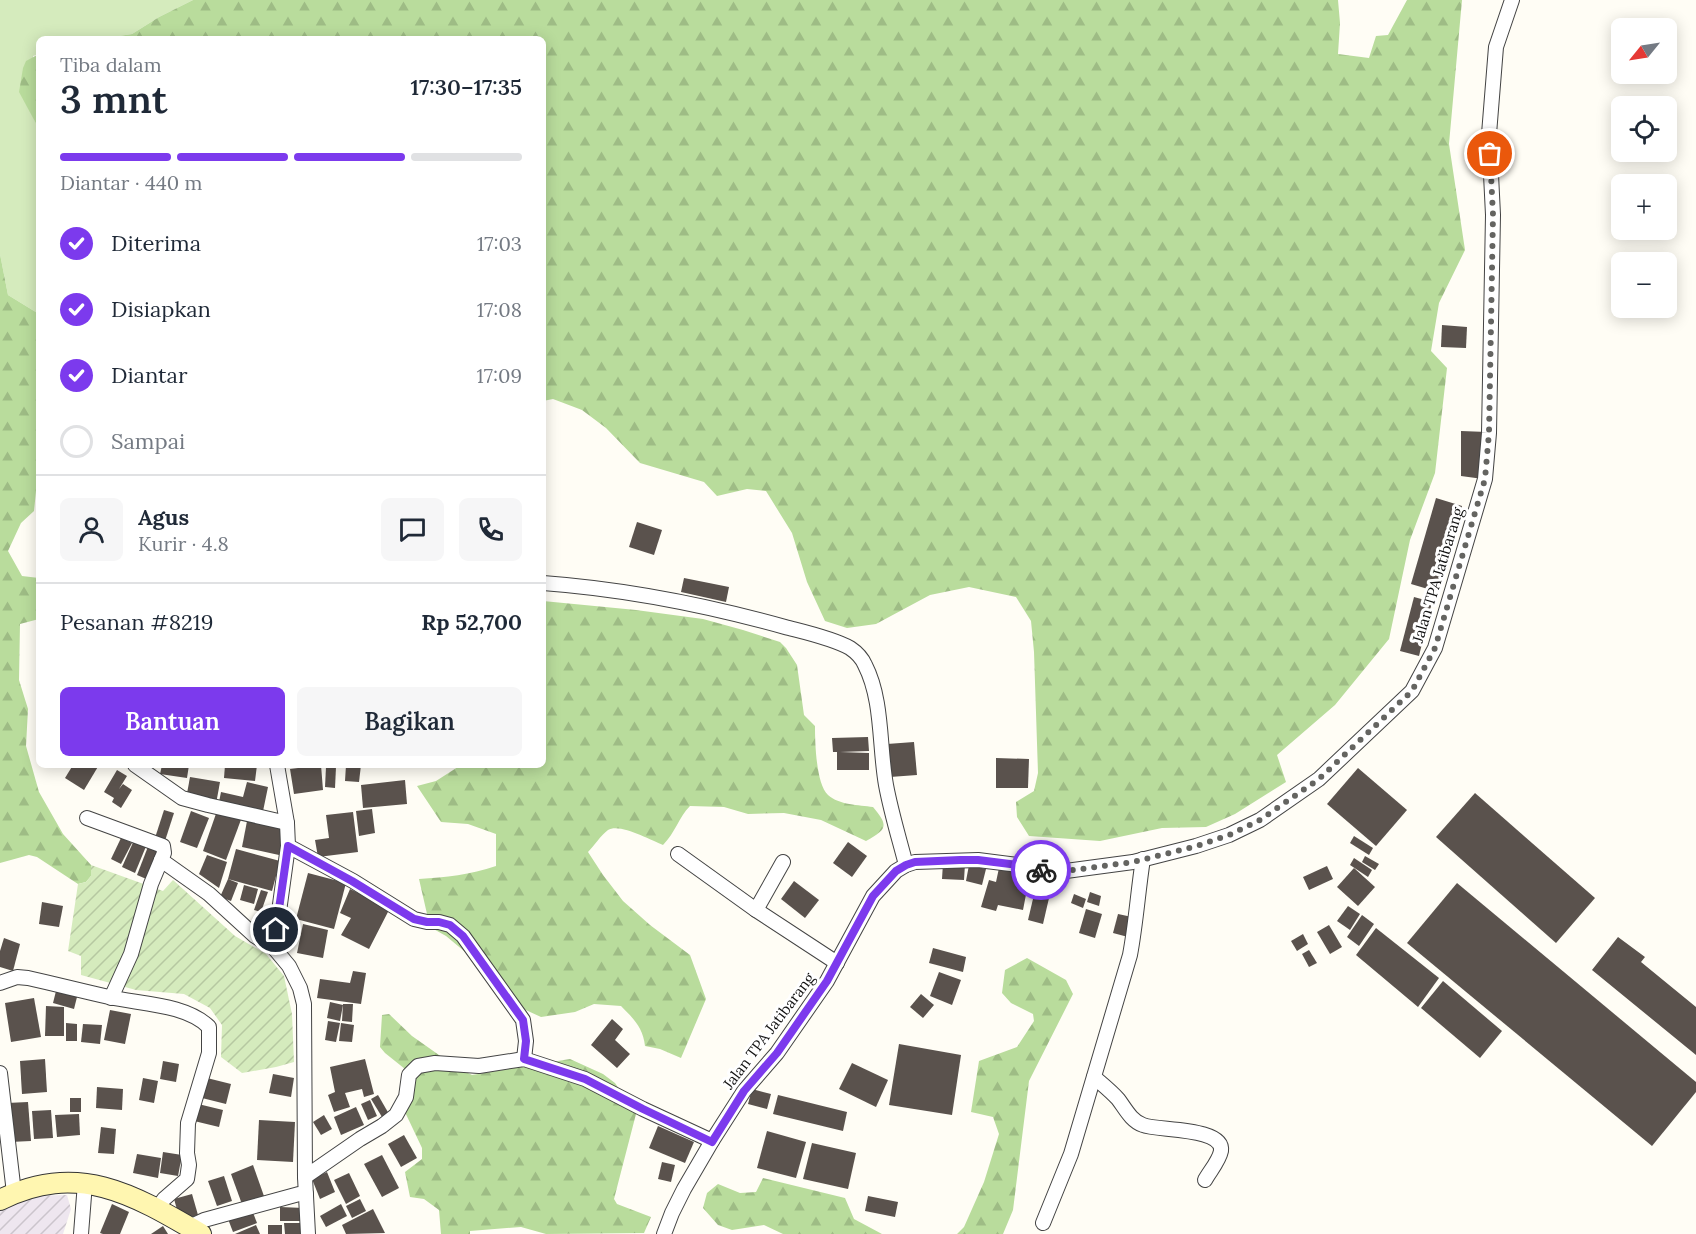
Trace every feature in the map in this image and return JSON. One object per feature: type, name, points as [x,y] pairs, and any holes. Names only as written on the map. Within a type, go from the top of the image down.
[{"type":"main road","points":[[7,1197],[41,1184],[60,1181],[85,1183],[120,1191],[195,1231]]},
{"type":"street","name":"Jalan TPA Jatibarang","points":[[664,1234],[684,1189],[744,1091],[777,1053],[827,981],[873,896],[896,871],[915,862],[978,860],[1026,866],[1051,873],[1143,859],[1197,846],[1229,835],[1260,820],[1319,779],[1412,691],[1435,648],[1485,479],[1489,433],[1493,215],[1489,134],[1496,47],[1512,0]]},
{"type":"street","points":[[546,583],[644,596],[731,612],[850,648],[865,665],[879,711],[880,743],[887,786],[906,865]]},
{"type":"street","points":[[139,768],[182,798],[287,823]]},
{"type":"street","points":[[274,948],[288,846],[287,823],[278,768]]},
{"type":"street","points":[[87,818],[162,846],[164,853],[151,884],[131,954],[111,998]]},
{"type":"street","points":[[288,846],[414,919],[450,925],[463,936],[523,1020],[526,1041],[524,1059]]},
{"type":"street","points":[[678,854],[756,910],[837,963]]},
{"type":"street","points":[[1043,1223],[1071,1154],[1130,955],[1136,925],[1143,859]]},
{"type":"street","points":[[161,860],[209,894],[255,936],[274,948],[289,966],[300,988],[304,1004],[305,1177],[308,1234]]},
{"type":"street","points":[[756,910],[783,861]]},
{"type":"street","points":[[0,982],[28,978],[111,998],[180,1010],[201,1019],[209,1027],[209,1053],[188,1123],[187,1179],[164,1199],[157,1209]]},
{"type":"street","points":[[305,1177],[396,1115],[406,1097],[409,1075],[418,1066],[435,1063],[479,1066],[524,1059],[585,1079],[712,1142]]},
{"type":"street","points":[[0,1073],[7,1197]]},
{"type":"street","points":[[1094,1077],[1141,1125],[1197,1132],[1217,1141],[1221,1146],[1221,1154],[1205,1180]]},
{"type":"street","points":[[81,1234],[85,1183]]},
{"type":"street","points":[[195,1231],[204,1220],[306,1194]]},
{"type":"shaded area","points":[[67,1195],[71,1209],[63,1234],[0,1234],[0,1209],[25,1196]]},
{"type":"green space","points":[[0,0],[193,0],[132,34],[36,36],[36,55],[33,56],[34,119],[36,123],[36,312],[8,295],[0,254]]},
{"type":"green space","points":[[193,0],[1338,0],[1340,23],[1338,54],[1369,58],[1376,36],[1388,35],[1407,0],[1462,0],[1449,144],[1465,250],[1439,303],[1431,351],[1447,368],[1435,473],[1410,540],[1389,639],[1335,705],[1277,755],[1286,782],[1235,814],[1206,827],[1162,828],[1100,841],[1029,836],[1017,817],[1016,802],[1034,791],[1038,773],[1034,652],[1031,621],[1016,597],[969,587],[930,595],[876,624],[847,628],[825,621],[807,582],[792,533],[766,491],[747,489],[717,496],[704,482],[640,463],[606,428],[582,410],[553,399],[546,400],[546,36],[119,36],[132,34]]},
{"type":"green space","points":[[36,56],[36,123],[19,92],[26,61]]},
{"type":"green space","points":[[0,254],[8,295],[36,312],[36,491],[34,511],[21,523],[8,551],[22,576],[36,578],[36,620],[20,624],[19,680],[28,709],[26,746],[39,792],[63,834],[91,865],[91,876],[86,882],[78,884],[37,857],[29,855],[0,863]]},
{"type":"green space","points":[[546,601],[636,610],[703,619],[780,642],[797,665],[804,715],[815,726],[817,762],[824,790],[838,801],[873,807],[882,819],[883,827],[866,841],[821,820],[784,813],[748,814],[724,807],[690,806],[663,845],[635,833],[613,828],[600,838],[588,852],[623,901],[690,955],[706,999],[681,1058],[660,1049],[645,1046],[637,1024],[621,1006],[594,1004],[575,1012],[541,1017],[517,1006],[464,951],[446,936],[430,927],[419,879],[467,874],[496,866],[496,834],[468,824],[441,822],[417,786],[436,781],[456,768],[546,768]]},
{"type":"green space","points":[[91,865],[163,891],[173,880],[235,936],[266,954],[284,976],[292,1014],[294,1062],[242,1073],[221,1057],[222,1025],[210,1008],[184,994],[136,990],[81,975],[81,956],[68,951],[78,884],[86,882],[91,876]]},
{"type":"green space","points":[[1027,958],[1066,980],[1073,994],[1029,1081],[1013,1210],[1003,1234],[957,1234],[964,1227],[984,1182],[999,1134],[993,1117],[971,1112],[979,1061],[1017,1047],[1034,1021],[1033,1014],[1011,1003],[1002,993],[1005,970]]},
{"type":"green space","points":[[389,1014],[412,1036],[456,1067],[472,1075],[570,1059],[603,1074],[615,1083],[636,1114],[614,1199],[617,1204],[651,1217],[644,1233],[546,1234],[521,1227],[470,1231],[470,1234],[441,1234],[439,1210],[424,1199],[410,1197],[405,1172],[422,1159],[422,1148],[404,1110],[405,1069],[380,1047],[382,1015]]},
{"type":"green space","points":[[763,1178],[845,1198],[854,1219],[882,1234],[783,1234],[764,1225],[732,1230],[718,1225],[703,1208],[707,1193],[718,1184],[740,1193],[756,1192]]},
{"type":"building","points":[[1442,325],[1467,327],[1466,348],[1441,347]]},
{"type":"building","points":[[1461,431],[1487,432],[1483,479],[1461,476]]},
{"type":"building","points":[[1436,498],[1462,506],[1438,592],[1411,584]]},
{"type":"building","points":[[637,522],[662,530],[654,555],[629,547]]},
{"type":"building","points":[[684,578],[729,587],[726,602],[681,592]]},
{"type":"building","points":[[1414,597],[1432,602],[1419,656],[1400,651]]},
{"type":"building","points":[[868,737],[869,751],[840,752],[869,753],[869,770],[837,770],[837,752],[833,752],[832,738]]},
{"type":"building","points":[[914,742],[917,775],[890,777],[887,744]]},
{"type":"building","points":[[996,758],[1029,759],[1028,788],[996,788]]},
{"type":"building","points":[[71,768],[97,768],[84,790],[65,778]]},
{"type":"building","points":[[161,768],[189,768],[187,778],[160,774]]},
{"type":"building","points":[[225,768],[257,768],[255,781],[224,778]]},
{"type":"building","points":[[321,768],[323,790],[294,794],[290,769]]},
{"type":"building","points":[[326,768],[336,768],[335,788],[325,787]]},
{"type":"building","points":[[346,768],[361,768],[359,782],[345,781]]},
{"type":"building","points":[[1358,768],[1407,810],[1376,846],[1327,804]]},
{"type":"building","points":[[117,770],[127,776],[119,789],[123,784],[132,790],[121,808],[112,802],[114,798],[104,792]]},
{"type":"building","points":[[190,777],[220,782],[216,804],[186,799]]},
{"type":"building","points":[[405,780],[407,804],[363,808],[361,785]]},
{"type":"building","points":[[247,782],[268,787],[262,816],[218,807],[221,792],[243,797]]},
{"type":"building","points":[[1475,793],[1595,898],[1556,943],[1436,837]]},
{"type":"building","points":[[218,808],[242,817],[226,860],[203,851]]},
{"type":"building","points":[[372,809],[375,833],[359,836],[356,811]]},
{"type":"building","points":[[164,810],[174,813],[164,844],[154,841]]},
{"type":"building","points":[[191,811],[209,818],[197,848],[180,842]]},
{"type":"building","points":[[353,812],[358,852],[318,857],[315,840],[329,838],[326,815]]},
{"type":"building","points":[[248,816],[285,824],[279,855],[242,847]]},
{"type":"building","points":[[1354,836],[1373,848],[1369,855],[1350,843]]},
{"type":"building","points":[[121,838],[132,843],[121,864],[111,859]]},
{"type":"building","points":[[135,838],[147,844],[135,873],[122,867]]},
{"type":"building","points":[[848,842],[867,856],[852,877],[833,863]]},
{"type":"building","points":[[149,844],[163,850],[151,881],[137,875]]},
{"type":"building","points":[[1039,846],[1061,852],[1057,869],[1034,863]]},
{"type":"building","points":[[236,849],[280,861],[272,891],[228,879]]},
{"type":"building","points":[[207,855],[227,862],[219,888],[199,874]]},
{"type":"building","points":[[1365,856],[1379,864],[1375,870],[1362,862]]},
{"type":"building","points":[[1354,858],[1372,870],[1368,877],[1350,865]]},
{"type":"building","points":[[943,863],[965,864],[964,880],[942,879]]},
{"type":"building","points":[[969,865],[986,869],[982,885],[966,881]]},
{"type":"building","points":[[1327,866],[1333,879],[1309,890],[1303,877]]},
{"type":"building","points":[[999,868],[1030,874],[1023,910],[998,905],[996,911],[981,907],[989,880],[996,882]]},
{"type":"building","points":[[1354,868],[1375,887],[1358,906],[1337,887]]},
{"type":"building","points":[[308,873],[346,883],[334,929],[296,919]]},
{"type":"building","points":[[228,879],[238,883],[231,901],[220,897]]},
{"type":"building","points":[[794,881],[819,900],[805,918],[781,899]]},
{"type":"building","points":[[1037,882],[1052,885],[1043,924],[1028,920]]},
{"type":"building","points":[[1457,883],[1696,1082],[1696,1092],[1652,1146],[1407,943]]},
{"type":"building","points":[[244,885],[258,889],[254,904],[240,900]]},
{"type":"building","points":[[350,889],[390,908],[369,949],[341,935],[351,918],[340,913]]},
{"type":"building","points":[[261,890],[268,892],[261,912],[254,910]]},
{"type":"building","points":[[1090,892],[1101,896],[1099,906],[1087,902]]},
{"type":"building","points":[[1074,894],[1086,899],[1083,908],[1071,903]]},
{"type":"building","points":[[42,902],[63,906],[59,927],[39,924]]},
{"type":"building","points":[[1348,906],[1360,914],[1350,930],[1337,921]]},
{"type":"building","points":[[1086,909],[1102,914],[1095,938],[1079,933]]},
{"type":"building","points":[[1118,914],[1132,917],[1128,937],[1113,933]]},
{"type":"building","points":[[1362,915],[1374,924],[1359,946],[1347,937]]},
{"type":"building","points":[[303,924],[328,930],[323,958],[297,953]]},
{"type":"building","points":[[1329,925],[1342,947],[1330,954],[1317,932]]},
{"type":"building","points":[[1376,928],[1439,978],[1418,1007],[1356,955]]},
{"type":"building","points":[[1303,934],[1308,944],[1297,951],[1291,941]]},
{"type":"building","points":[[1618,937],[1645,957],[1641,962],[1696,1007],[1696,1055],[1592,970]]},
{"type":"building","points":[[4,938],[20,944],[13,971],[0,967],[0,951]]},
{"type":"building","points":[[933,948],[966,957],[963,972],[929,963]]},
{"type":"building","points":[[1309,950],[1317,963],[1309,967],[1302,954]]},
{"type":"building","points":[[353,971],[366,973],[361,1004],[317,998],[320,979],[350,983]]},
{"type":"building","points":[[939,972],[961,980],[952,1005],[930,996]]},
{"type":"building","points":[[1443,981],[1502,1031],[1480,1058],[1421,1008]]},
{"type":"building","points":[[57,987],[78,993],[74,1009],[53,1003]]},
{"type":"building","points":[[921,994],[934,1005],[923,1018],[910,1007]]},
{"type":"building","points":[[34,998],[41,1037],[11,1042],[5,1003]]},
{"type":"building","points":[[330,1002],[343,1005],[340,1021],[327,1018]]},
{"type":"building","points":[[343,1004],[353,1004],[352,1022],[342,1021]]},
{"type":"building","points":[[46,1006],[64,1007],[64,1036],[45,1036]]},
{"type":"building","points":[[110,1010],[131,1014],[125,1044],[104,1040]]},
{"type":"building","points":[[612,1019],[623,1029],[615,1040],[630,1054],[617,1068],[591,1045]]},
{"type":"building","points":[[328,1021],[340,1023],[336,1042],[325,1040]]},
{"type":"building","points":[[66,1023],[77,1024],[77,1041],[66,1041]]},
{"type":"building","points":[[341,1023],[354,1025],[352,1042],[339,1041]]},
{"type":"building","points":[[83,1024],[102,1025],[100,1044],[81,1042]]},
{"type":"building","points":[[899,1044],[961,1055],[952,1115],[889,1105]]},
{"type":"building","points":[[45,1059],[47,1092],[22,1094],[20,1061]]},
{"type":"building","points":[[365,1059],[374,1094],[364,1097],[362,1089],[345,1093],[350,1107],[334,1112],[328,1095],[335,1092],[330,1067]]},
{"type":"building","points":[[163,1061],[179,1064],[176,1082],[160,1079]]},
{"type":"building","points":[[852,1063],[888,1080],[876,1107],[839,1089]]},
{"type":"building","points":[[273,1074],[294,1078],[291,1097],[269,1093]]},
{"type":"building","points":[[203,1077],[231,1084],[226,1104],[198,1097]]},
{"type":"building","points":[[143,1078],[158,1081],[154,1103],[139,1100]]},
{"type":"building","points":[[97,1087],[123,1089],[122,1110],[96,1108]]},
{"type":"building","points":[[752,1089],[771,1094],[767,1109],[748,1104]]},
{"type":"building","points":[[378,1095],[389,1114],[382,1117],[371,1099]]},
{"type":"building","points":[[778,1095],[847,1112],[843,1131],[773,1114]]},
{"type":"building","points":[[70,1098],[81,1098],[81,1112],[70,1112]]},
{"type":"building","points":[[370,1100],[377,1116],[368,1120],[361,1104]]},
{"type":"building","points":[[28,1102],[31,1141],[10,1142],[7,1103]]},
{"type":"building","points":[[194,1103],[223,1110],[219,1127],[190,1120]]},
{"type":"building","points":[[356,1107],[364,1125],[341,1135],[334,1117]]},
{"type":"building","points":[[51,1110],[53,1138],[34,1139],[32,1111]]},
{"type":"building","points":[[79,1114],[80,1135],[57,1137],[55,1115]]},
{"type":"building","points":[[324,1115],[332,1129],[321,1135],[313,1122]]},
{"type":"building","points":[[259,1120],[295,1122],[293,1162],[257,1160]]},
{"type":"building","points":[[658,1126],[694,1142],[685,1163],[649,1148]]},
{"type":"building","points":[[101,1127],[116,1129],[114,1154],[98,1153]]},
{"type":"building","points":[[767,1131],[806,1142],[796,1178],[757,1168]]},
{"type":"building","points":[[404,1135],[417,1158],[401,1167],[388,1144]]},
{"type":"building","points":[[812,1143],[856,1153],[848,1189],[803,1179]]},
{"type":"building","points":[[163,1152],[182,1155],[178,1176],[160,1173]]},
{"type":"building","points":[[137,1154],[161,1158],[158,1178],[133,1173]]},
{"type":"building","points":[[382,1155],[399,1188],[382,1197],[364,1164]]},
{"type":"building","points":[[662,1162],[675,1165],[671,1182],[658,1179]]},
{"type":"building","points":[[253,1165],[265,1199],[243,1207],[231,1174]]},
{"type":"building","points":[[327,1172],[335,1192],[320,1199],[312,1179]]},
{"type":"building","points":[[349,1173],[360,1196],[346,1204],[334,1180]]},
{"type":"building","points":[[224,1176],[232,1201],[217,1206],[208,1181]]},
{"type":"building","points":[[192,1194],[198,1215],[180,1220],[174,1199]]},
{"type":"building","points":[[868,1196],[898,1202],[895,1217],[865,1211]]},
{"type":"building","points":[[360,1199],[366,1211],[352,1218],[346,1206]]},
{"type":"building","points":[[112,1204],[129,1212],[120,1234],[100,1233]]},
{"type":"building","points":[[341,1204],[347,1216],[326,1227],[320,1216]]},
{"type":"building","points":[[280,1207],[304,1208],[304,1221],[280,1221]]},
{"type":"building","points":[[373,1209],[385,1233],[346,1234],[342,1225]]},
{"type":"building","points":[[252,1210],[257,1223],[233,1232],[228,1219]]},
{"type":"building","points":[[284,1223],[304,1223],[304,1234],[285,1234]]},
{"type":"building","points":[[256,1225],[260,1234],[235,1234]]},
{"type":"building","points":[[268,1225],[282,1225],[282,1234],[268,1234]]},
{"type":"building","points":[[163,1226],[168,1234],[151,1234]]},
{"type":"way so far","points":[[1041,870],[1051,873],[1133,862],[1197,846],[1229,835],[1260,820],[1319,779],[1412,691],[1435,648],[1485,479],[1489,433],[1493,215],[1490,154]]},
{"type":"route","points":[[276,930],[288,846],[414,919],[450,925],[463,936],[523,1020],[526,1041],[524,1059],[585,1079],[712,1142],[744,1091],[777,1053],[827,981],[873,896],[896,871],[915,862],[941,860],[978,860],[1041,870]]}]
